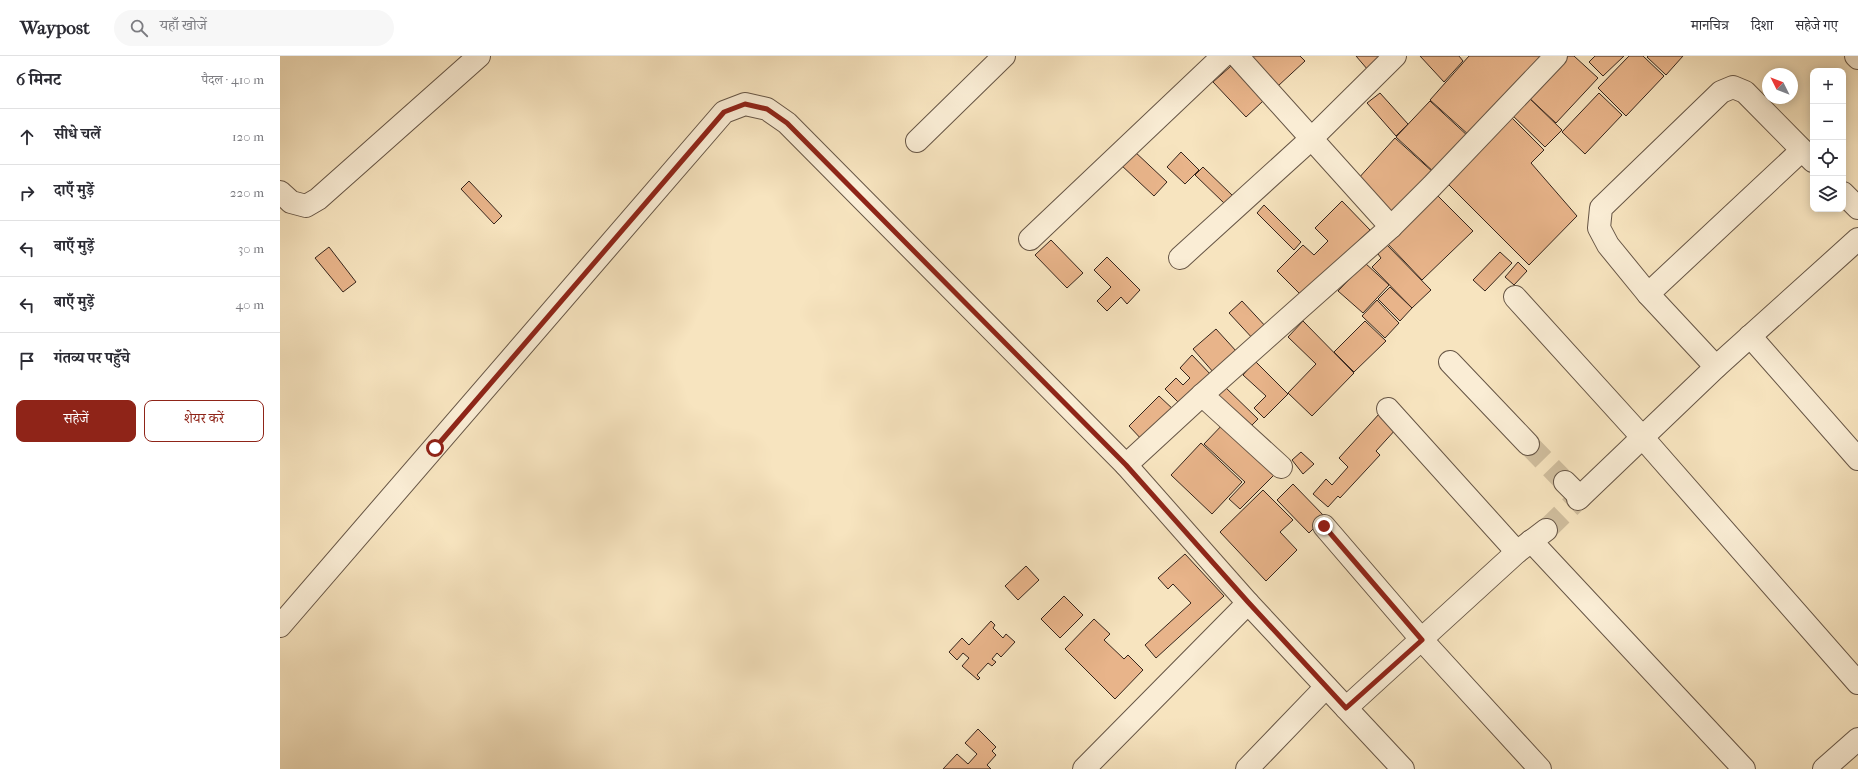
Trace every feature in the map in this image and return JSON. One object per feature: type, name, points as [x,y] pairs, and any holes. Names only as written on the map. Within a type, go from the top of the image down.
[{"type":"street","points":[[280,192],[291,202],[306,206],[318,199],[479,56]]},
{"type":"street","points":[[917,141],[1004,56]]},
{"type":"street","points":[[1030,239],[1223,56]]},
{"type":"street","points":[[1237,56],[1390,227]]},
{"type":"street","points":[[1180,258],[1311,139],[1395,56]]},
{"type":"street","points":[[1126,465],[1390,227],[1432,186],[1556,56]]},
{"type":"street","points":[[1648,294],[1808,156],[1745,92],[1733,87],[1721,92],[1601,208],[1599,228],[1608,246],[1648,294],[1716,367]]},
{"type":"street","points":[[280,626],[724,112],[745,104],[767,109],[787,123],[1126,465],[1326,688],[1403,769]]},
{"type":"street","points":[[1846,196],[1858,208]]},
{"type":"street","points":[[1574,493],[1643,438],[1716,367],[1858,239]]},
{"type":"street","points":[[1515,297],[1643,438],[1858,683]]},
{"type":"street","points":[[1750,336],[1858,459]]},
{"type":"street","points":[[1450,362],[1528,444]]},
{"type":"street","points":[[1202,395],[1281,467]]},
{"type":"street","points":[[1388,409],[1532,541],[1744,769]]},
{"type":"street","points":[[1324,526],[1422,640],[1540,769]]},
{"type":"street","points":[[1346,708],[1532,541]]},
{"type":"street","points":[[1084,769],[1248,602]]},
{"type":"street","points":[[1247,769],[1326,688]]},
{"type":"street","points":[[1824,769],[1858,739]]},
{"type":"building","points":[[1250,56],[1300,56],[1305,61],[1278,86]]},
{"type":"building","points":[[1356,56],[1384,56],[1368,70]]},
{"type":"building","points":[[1420,56],[1459,56],[1463,61],[1444,82]]},
{"type":"building","points":[[1469,56],[1543,56],[1470,136],[1430,100]]},
{"type":"building","points":[[1563,56],[1574,56],[1598,78],[1556,123],[1526,95]]},
{"type":"building","points":[[1595,56],[1624,56],[1603,76],[1589,62]]},
{"type":"building","points":[[1629,56],[1643,56],[1664,76],[1626,116],[1598,88]]},
{"type":"building","points":[[1683,56],[1666,75],[1647,57]]},
{"type":"building","points":[[1231,66],[1263,101],[1246,117],[1213,82]]},
{"type":"building","points":[[1380,93],[1408,124],[1396,136],[1367,103]]},
{"type":"building","points":[[1599,93],[1622,115],[1585,154],[1562,132]]},
{"type":"building","points":[[1526,95],[1562,130],[1545,147],[1509,112]]},
{"type":"building","points":[[1430,101],[1469,137],[1436,174],[1396,137]]},
{"type":"building","points":[[1512,118],[1544,150],[1531,163],[1577,216],[1529,265],[1447,183]]},
{"type":"building","points":[[1395,138],[1434,173],[1395,215],[1357,180]]},
{"type":"building","points":[[1133,150],[1167,182],[1154,196],[1120,164]]},
{"type":"building","points":[[1181,152],[1199,170],[1185,184],[1167,167]]},
{"type":"building","points":[[1203,167],[1233,196],[1225,204],[1195,175]]},
{"type":"building","points":[[469,181],[502,216],[494,224],[461,189]]},
{"type":"building","points":[[1437,195],[1473,231],[1422,280],[1387,243]]},
{"type":"building","points":[[1342,201],[1370,230],[1351,248],[1305,299],[1277,271],[1303,245],[1314,255],[1328,241],[1315,228]]},
{"type":"building","points":[[1264,205],[1301,242],[1294,250],[1257,213]]},
{"type":"building","points":[[1051,240],[1083,273],[1067,288],[1035,255]]},
{"type":"building","points":[[1387,245],[1431,290],[1412,308],[1372,267],[1381,258],[1378,254]]},
{"type":"building","points":[[329,247],[356,282],[343,292],[315,258]]},
{"type":"building","points":[[1500,252],[1512,263],[1485,291],[1473,280]]},
{"type":"building","points":[[1107,257],[1140,290],[1127,304],[1121,297],[1107,311],[1097,301],[1111,287],[1094,270]]},
{"type":"building","points":[[1518,262],[1527,271],[1514,285],[1505,277]]},
{"type":"building","points":[[1365,263],[1389,285],[1363,313],[1338,291]]},
{"type":"building","points":[[1390,287],[1412,308],[1400,321],[1378,299]]},
{"type":"building","points":[[1377,300],[1399,323],[1385,338],[1362,316]]},
{"type":"building","points":[[1242,301],[1268,329],[1255,341],[1229,313]]},
{"type":"building","points":[[1303,321],[1354,373],[1312,416],[1288,393],[1316,364],[1288,337]]},
{"type":"building","points":[[1365,321],[1386,341],[1354,372],[1334,352]]},
{"type":"building","points":[[1216,329],[1237,352],[1214,373],[1193,349]]},
{"type":"building","points":[[1192,355],[1212,376],[1183,407],[1165,389],[1176,378],[1183,385],[1190,378],[1180,368]]},
{"type":"building","points":[[1255,361],[1288,394],[1264,418],[1254,408],[1266,396],[1243,375]]},
{"type":"building","points":[[1224,386],[1258,419],[1248,429],[1214,395]]},
{"type":"building","points":[[1159,396],[1175,411],[1144,442],[1129,426]]},
{"type":"building","points":[[1380,413],[1397,428],[1376,451],[1380,455],[1340,498],[1338,496],[1328,507],[1313,494],[1326,479],[1332,485],[1348,467],[1339,458]]},
{"type":"building","points":[[1226,421],[1279,470],[1240,509],[1229,499],[1245,482],[1204,444]]},
{"type":"building","points":[[1201,443],[1242,482],[1212,514],[1171,475]]},
{"type":"building","points":[[1301,452],[1314,464],[1303,474],[1292,460]]},
{"type":"building","points":[[1293,484],[1325,517],[1309,533],[1277,500]]},
{"type":"building","points":[[1263,490],[1293,520],[1280,532],[1297,550],[1266,581],[1220,532]]},
{"type":"building","points":[[1185,554],[1224,596],[1156,658],[1145,645],[1191,603],[1173,584],[1168,589],[1158,578]]},
{"type":"building","points":[[1026,566],[1039,580],[1018,600],[1005,586]]},
{"type":"building","points":[[1064,596],[1083,615],[1060,638],[1041,619]]},
{"type":"building","points":[[1094,619],[1110,634],[1104,640],[1124,659],[1128,655],[1143,670],[1115,699],[1065,649]]},
{"type":"building","points":[[991,621],[995,625],[993,628],[1003,638],[1006,634],[1015,642],[1001,657],[997,653],[992,659],[996,662],[992,666],[988,663],[977,675],[980,678],[978,680],[962,666],[969,658],[963,653],[957,660],[949,652],[962,638],[969,645]]},
{"type":"building","points":[[978,729],[996,747],[992,751],[996,755],[987,765],[991,769],[943,769],[957,754],[968,764],[977,754],[965,743]]},
{"type":"tunnel","points":[[1528,444],[1565,482]]},
{"type":"tunnel","points":[[1546,530],[1578,499]]},
{"type":"route","points":[[435,448],[724,112],[745,104],[767,109],[787,123],[1126,465],[1248,602],[1346,708],[1422,640],[1324,526]]}]
